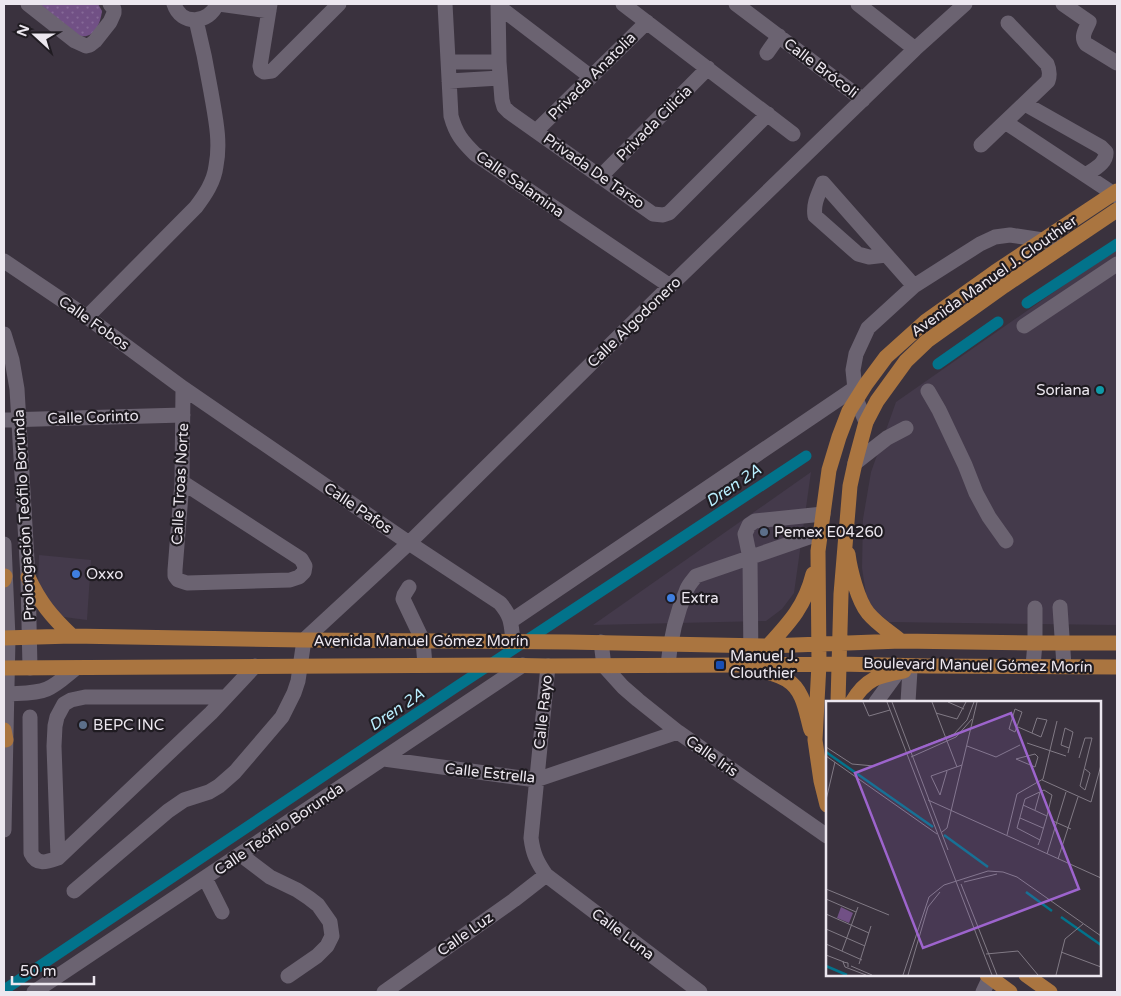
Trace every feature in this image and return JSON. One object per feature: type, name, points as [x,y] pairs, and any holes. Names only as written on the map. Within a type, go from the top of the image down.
[{"type":"main road","name":"Avenida Manuel J. Clouthier","points":[[826,801],[815,740],[818,664],[818,551],[829,470],[842,428],[856,394],[886,357],[926,321],[1043,240],[1116,194]]},
{"type":"main road","name":"Avenida Manuel J. Clouthier","points":[[838,701],[841,594],[850,486],[866,422],[877,401],[906,361],[927,341],[1004,286],[1117,210]]},
{"type":"main road","points":[[845,535],[849,559],[862,604],[868,613],[901,641]]},
{"type":"main road","points":[[768,646],[788,624],[804,601],[810,586],[818,551]]},
{"type":"main road","points":[[27,573],[35,592],[53,618],[72,636]]},
{"type":"main road","name":"Avenida Manuel Gómez Morín","points":[[6,638],[72,636],[601,642],[750,646],[839,644]]},
{"type":"main road","name":"Boulevard Manuel Gómez Morín","points":[[839,644],[901,641],[1117,643]]},
{"type":"main road","name":"Avenida Manuel Gómez Morín","points":[[6,668],[495,664],[548,666],[839,664]]},
{"type":"main road","name":"Boulevard Manuel Gómez Morín","points":[[839,664],[1117,666]]},
{"type":"main road","points":[[751,665],[787,680],[796,688],[802,697],[815,740]]},
{"type":"main road","points":[[853,701],[864,685],[874,678],[927,666]]},
{"type":"main road","points":[[990,976],[1010,992]]},
{"type":"main road","points":[[1027,976],[1050,992]]},
{"type":"street","points":[[28,4],[76,41],[86,46],[95,41],[110,22],[114,9],[110,4]]},
{"type":"street","points":[[174,4],[179,13],[196,20],[210,15],[218,4],[270,7],[260,66],[264,72],[272,71],[339,4]]},
{"type":"street","name":"Calle Salamina","points":[[445,4],[451,116],[454,128],[464,143],[475,154],[670,286]]},
{"type":"street","points":[[623,4],[793,134]]},
{"type":"street","name":"Calle Brócoli","points":[[736,4],[863,100]]},
{"type":"street","points":[[858,4],[915,50]]},
{"type":"street","name":"Calle Algodonero","points":[[304,640],[409,542],[670,286],[965,4]]},
{"type":"street","points":[[1063,4],[1090,22],[1083,37],[1086,44],[1117,63]]},
{"type":"street","points":[[498,5],[591,77]]},
{"type":"street","name":"Privada De Tarso","points":[[498,5],[499,62],[504,107],[653,214],[663,215],[669,213],[768,114]]},
{"type":"street","points":[[87,317],[196,207],[206,194],[212,180],[218,148],[217,129],[203,46],[196,20]]},
{"type":"street","name":"Privada Anatolia","points":[[536,131],[647,22]]},
{"type":"street","points":[[981,145],[1048,82],[1050,76],[1050,69],[1047,64],[1008,23]]},
{"type":"street","name":"Calle Brócoli","points":[[766,53],[780,36]]},
{"type":"street","points":[[449,62],[499,62]]},
{"type":"street","name":"Privada Cilicia","points":[[600,177],[708,68]]},
{"type":"street","points":[[450,81],[500,78]]},
{"type":"street","points":[[1025,104],[1101,147],[1106,152],[1103,162],[1086,175]]},
{"type":"street","points":[[1004,122],[1116,194]]},
{"type":"street","points":[[886,255],[869,257],[858,254],[815,216],[815,201],[823,184],[914,286]]},
{"type":"street","points":[[866,422],[856,394],[853,370],[856,354],[868,328],[914,286],[980,244],[995,237],[1010,235],[1043,240],[1062,247]]},
{"type":"street","name":"Calle Fobos","points":[[4,261],[87,317],[184,388]]},
{"type":"street","points":[[1024,326],[1117,264]]},
{"type":"street","name":"Prolongación Teófilo Borunda","points":[[4,334],[12,360],[17,389],[11,420],[27,573],[30,668]]},
{"type":"street","name":"Calle Pafos","points":[[184,388],[500,603],[508,612],[518,641]]},
{"type":"street","name":"Calle Troas Norte","points":[[182,482],[292,553],[306,566],[304,572],[299,577],[290,580],[187,584],[178,580],[175,570],[182,482],[184,388]]},
{"type":"street","points":[[928,391],[939,410],[976,493],[1006,541]]},
{"type":"street","points":[[511,621],[856,394]]},
{"type":"street","name":"Calle Corinto","points":[[11,420],[183,414]]},
{"type":"street","points":[[855,463],[887,438],[906,428]]},
{"type":"street","points":[[751,665],[750,558],[745,534],[749,525],[755,521],[823,514]]},
{"type":"street","points":[[668,666],[670,644],[688,587],[696,576],[820,533]]},
{"type":"street","name":"Prolongación Teófilo Borunda","points":[[4,544],[7,694],[4,830]]},
{"type":"street","points":[[4,576],[27,573]]},
{"type":"street","points":[[409,587],[404,595],[404,604],[423,641],[425,665]]},
{"type":"street","points":[[1060,607],[1064,666]]},
{"type":"street","points":[[1033,666],[1035,608]]},
{"type":"street","points":[[74,891],[168,811],[184,800],[219,786],[235,772],[282,717],[298,680],[304,640]]},
{"type":"street","points":[[601,642],[604,666]]},
{"type":"street","name":"Calle Teófilo Borunda","points":[[34,992],[523,665]]},
{"type":"street","points":[[30,717],[32,853],[39,862],[46,862],[58,858],[211,712],[255,666]]},
{"type":"street","name":"Calle Rayo","points":[[546,875],[537,862],[532,850],[531,838],[548,666]]},
{"type":"street","name":"Calle Iris","points":[[604,666],[628,691],[678,732],[826,835]]},
{"type":"street","points":[[7,694],[45,690],[76,668]]},
{"type":"street","points":[[877,701],[904,671]]},
{"type":"street","points":[[904,671],[908,701]]},
{"type":"street","points":[[58,858],[54,746],[55,726],[59,710],[64,704],[77,698],[226,697]]},
{"type":"street","name":"Calle Estrella","points":[[384,759],[536,780],[678,732]]},
{"type":"street","points":[[30,747],[54,746]]},
{"type":"street","points":[[241,855],[270,877],[310,898],[318,905],[330,922],[332,936],[327,946],[317,956],[288,976]]},
{"type":"street","name":"Calle Luz","points":[[385,992],[546,875]]},
{"type":"street","name":"Calle Luna","points":[[546,875],[700,992]]},
{"type":"street","points":[[205,878],[222,912]]},
{"type":"street","points":[[983,992],[989,976]]},
{"type":"shaded area","points":[[37,4],[98,4],[102,11],[95,31],[87,36],[82,36],[76,35]]},
{"type":"shaded area","points":[[1117,248],[1117,625],[889,622],[872,608],[866,594],[862,568],[863,519],[871,472],[896,402]]},
{"type":"shaded area","name":"Pemex E04260","points":[[811,472],[794,593],[782,609],[766,621],[593,625]]},
{"type":"shaded area","points":[[39,555],[91,560],[87,620],[64,617],[53,611],[38,585]]},
{"type":"waterway","name":"Dren 2A","points":[[1027,303],[1117,244]]},
{"type":"waterway","name":"Dren 2A","points":[[938,364],[998,322]]},
{"type":"waterway","name":"Dren 2A","points":[[4,990],[456,687],[806,456]]},
{"type":"place","name":"Soriana","points":[[1100,390]]},
{"type":"place","name":"Pemex E04260","points":[[764,532]]},
{"type":"place","name":"Oxxo","points":[[76,574]]},
{"type":"place","name":"Extra","points":[[671,598]]},
{"type":"place","name":"Manuel J. Clouthier","points":[[720,665]]},
{"type":"place","name":"BEPC INC","points":[[83,725]]}]
